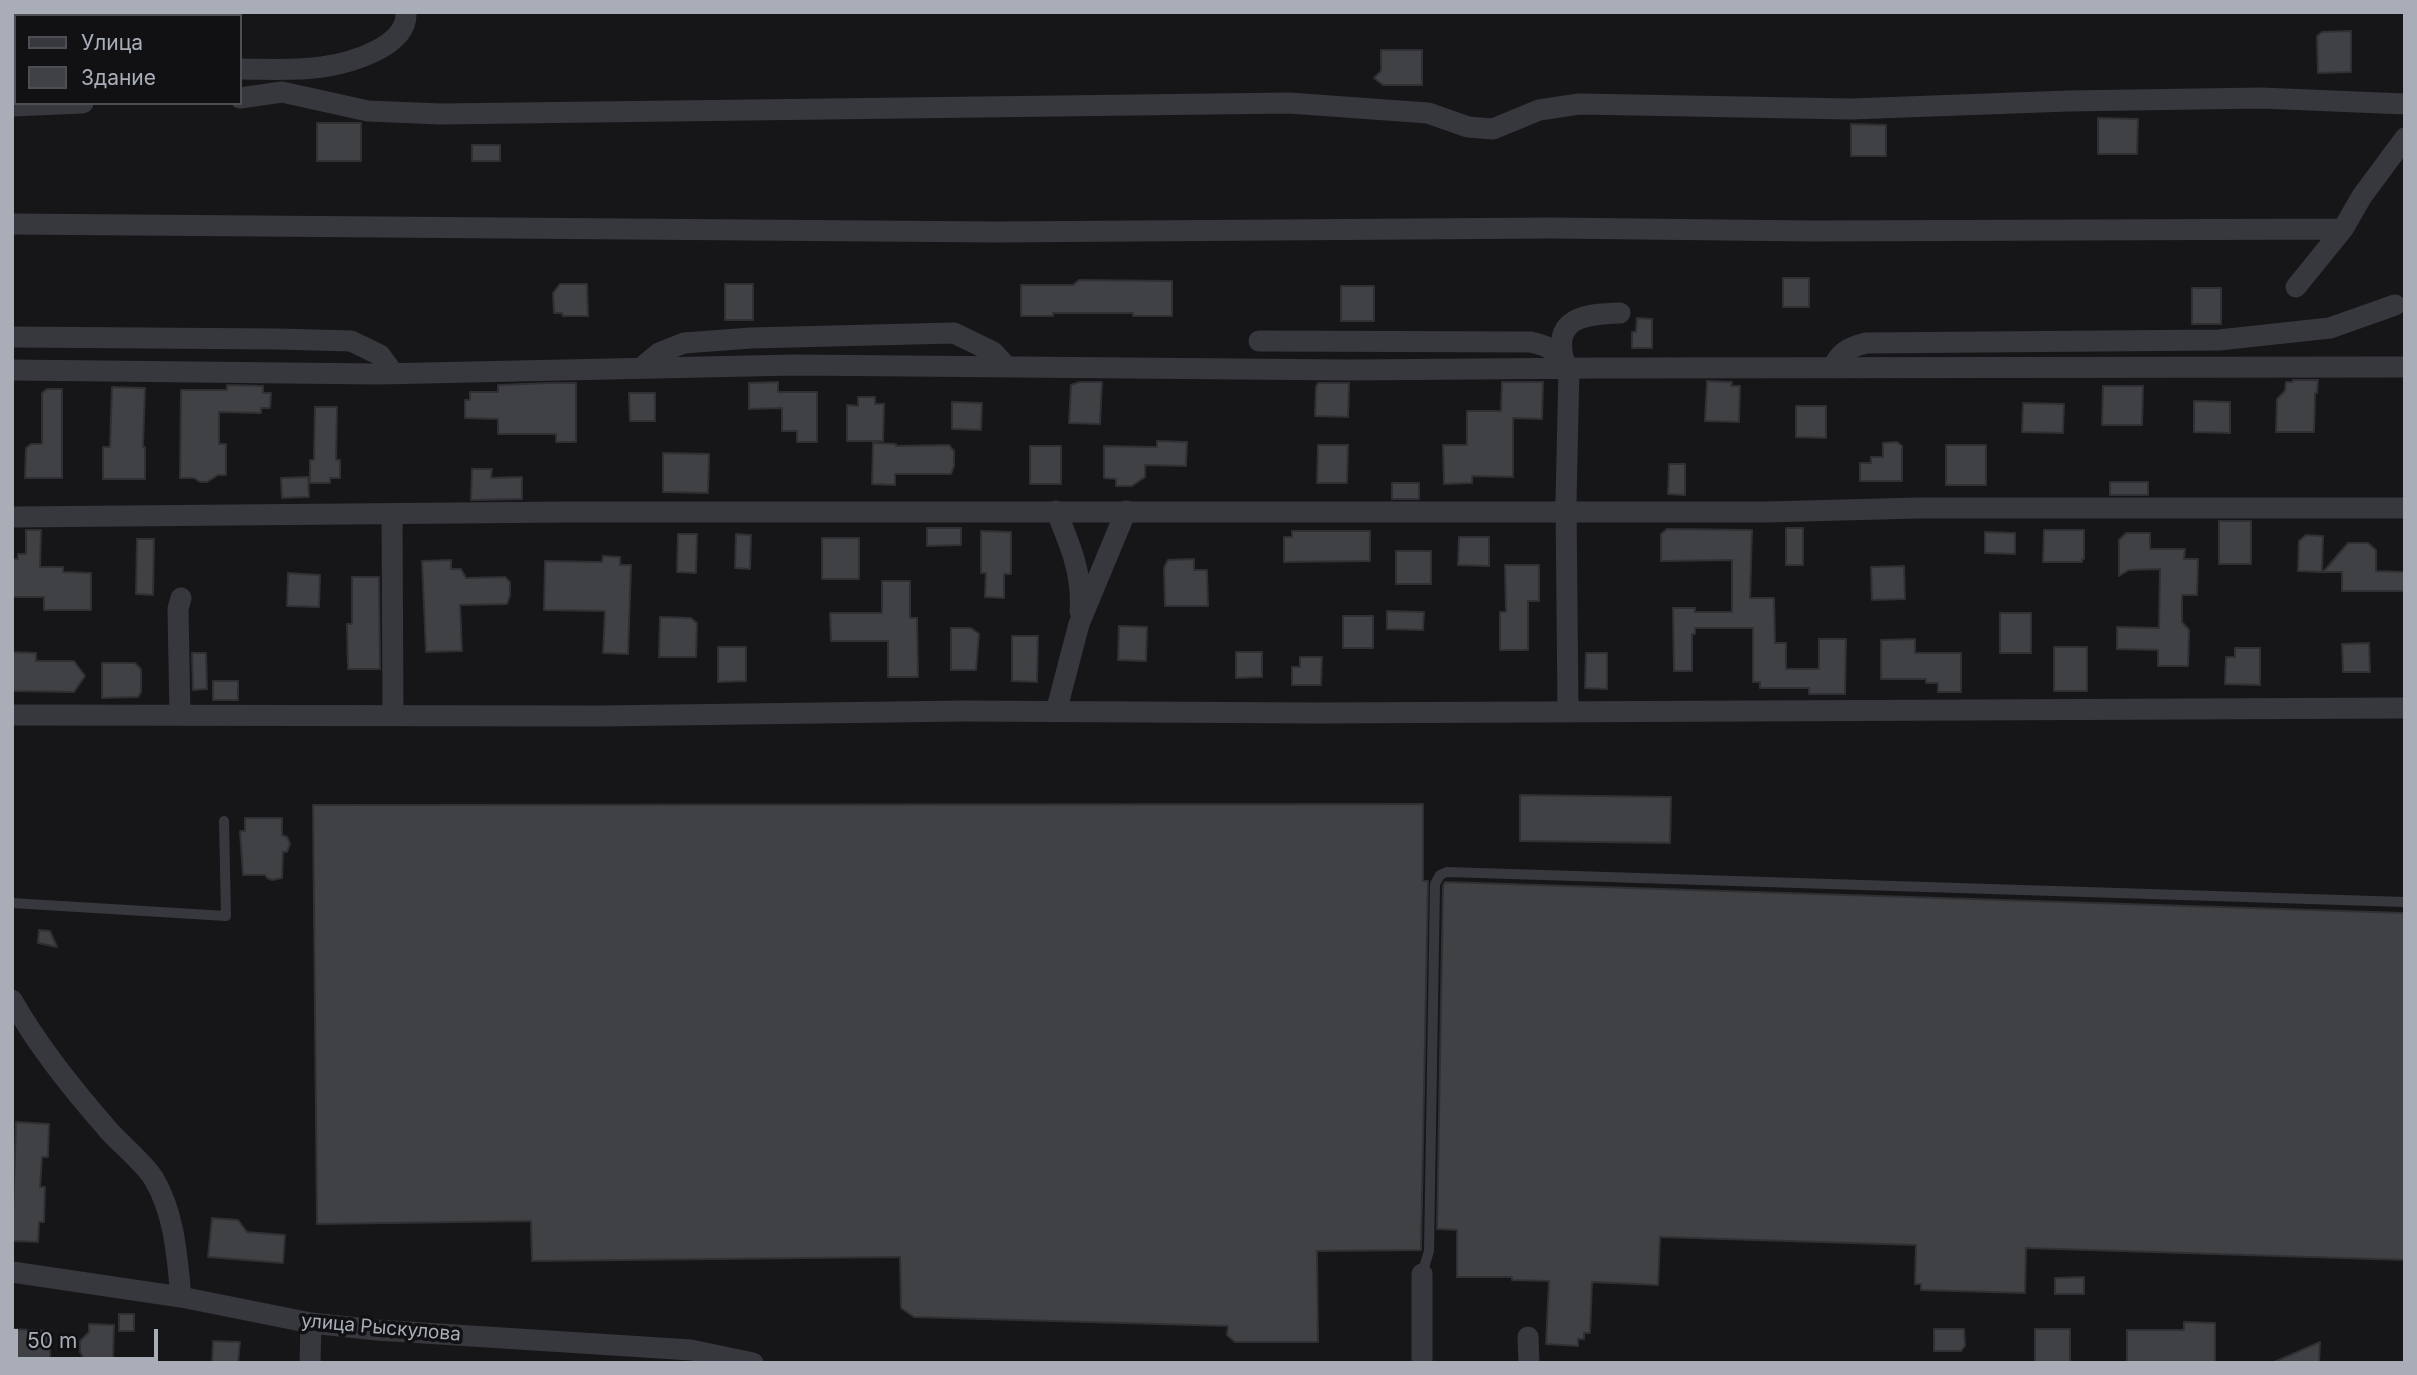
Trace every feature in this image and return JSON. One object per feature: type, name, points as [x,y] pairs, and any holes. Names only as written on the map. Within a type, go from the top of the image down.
[{"type":"street","points":[[242,69],[322,67],[357,58],[384,47],[402,32],[406,12]]},
{"type":"street","points":[[242,98],[282,92],[368,111],[441,114],[1289,103],[1428,113],[1468,127],[1493,129],[1539,110],[1578,104],[1851,109],[2260,98],[2405,104]]},
{"type":"street","points":[[12,106],[36,105]]},
{"type":"street","points":[[2296,287],[2343,229],[2362,197],[2405,138]]},
{"type":"street","points":[[12,224],[996,232],[1552,228],[1813,231],[2343,229]]},
{"type":"street","points":[[1833,368],[1837,357],[1851,346],[1866,343],[2219,340],[2330,328],[2395,305]]},
{"type":"street","points":[[1568,711],[1566,363],[1560,347],[1562,333],[1573,321],[1594,314],[1620,313]]},
{"type":"street","points":[[641,368],[659,353],[684,343],[751,338],[954,333],[993,352],[1006,366]]},
{"type":"street","points":[[12,337],[351,341],[380,355],[393,373]]},
{"type":"street","points":[[1259,341],[1531,342],[1549,346],[1566,363]]},
{"type":"street","points":[[12,370],[393,373],[795,365],[1350,370],[1566,363],[1833,368],[2405,367]]},
{"type":"street","points":[[12,517],[2405,508]]},
{"type":"street","points":[[1056,511],[1076,559],[1082,594],[1079,624]]},
{"type":"street","points":[[1056,712],[1079,624],[1126,511]]},
{"type":"street","points":[[392,514],[393,715]]},
{"type":"street","points":[[180,715],[178,609],[181,598]]},
{"type":"street","points":[[12,715],[600,716],[791,712],[2405,708]]},
{"type":"street","points":[[12,1000],[27,1028],[74,1090],[153,1177],[164,1202],[177,1248],[181,1297]]},
{"type":"street","name":"улица Рыскулова","points":[[12,1272],[181,1297],[311,1323],[377,1330],[691,1350],[753,1363]]},
{"type":"street","points":[[1422,1274],[1422,1363]]},
{"type":"street","points":[[310,1363],[311,1323]]},
{"type":"street","points":[[1528,1337],[1529,1363]]},
{"type":"lane","points":[[12,903],[226,915],[224,821]]},
{"type":"lane","points":[[1422,1274],[1429,1251],[1435,884],[1440,875],[1447,872],[2405,902]]},
{"type":"building","points":[[2351,31],[2351,72],[2318,73],[2317,36],[2322,32]]},
{"type":"building","points":[[1381,50],[1422,50],[1422,85],[1383,85],[1374,78],[1381,71]]},
{"type":"building","points":[[2098,118],[2138,119],[2137,154],[2098,154]]},
{"type":"building","points":[[317,123],[361,123],[361,161],[317,161]]},
{"type":"building","points":[[1851,124],[1886,125],[1886,156],[1851,156]]},
{"type":"building","points":[[472,145],[500,145],[500,161],[472,161]]},
{"type":"building","points":[[1783,278],[1809,278],[1809,307],[1783,307]]},
{"type":"building","points":[[1079,280],[1172,281],[1172,316],[1053,313],[1053,316],[1021,316],[1021,285],[1073,285]]},
{"type":"building","points":[[560,284],[587,284],[588,316],[563,316],[562,313],[554,313],[553,293]]},
{"type":"building","points":[[725,284],[753,284],[753,320],[725,320]]},
{"type":"building","points":[[1341,286],[1374,286],[1374,321],[1341,321]]},
{"type":"building","points":[[2192,288],[2221,288],[2221,324],[2192,324]]},
{"type":"building","points":[[1637,318],[1652,319],[1652,348],[1632,348],[1632,332],[1636,332]]},
{"type":"building","points":[[2318,380],[2314,432],[2276,432],[2277,399],[2285,391],[2286,382]]},
{"type":"building","points":[[1707,381],[1732,382],[1731,386],[1740,386],[1739,422],[1705,421]]},
{"type":"building","points":[[778,382],[778,392],[817,392],[817,442],[797,442],[797,431],[782,431],[782,408],[749,409],[749,383]]},
{"type":"building","points":[[1080,382],[1102,382],[1100,424],[1069,423],[1071,385]]},
{"type":"building","points":[[1502,382],[1543,382],[1542,419],[1513,418],[1513,477],[1472,476],[1472,483],[1444,484],[1443,445],[1467,445],[1467,411],[1501,411]]},
{"type":"building","points":[[576,383],[576,442],[556,442],[556,434],[498,434],[498,419],[465,418],[465,400],[470,400],[470,392],[498,392],[498,385]]},
{"type":"building","points":[[1318,383],[1349,383],[1348,417],[1315,416]]},
{"type":"building","points":[[227,385],[263,386],[263,393],[271,393],[270,408],[261,408],[261,413],[219,412],[219,444],[226,444],[226,475],[218,475],[207,482],[180,478],[181,390],[227,390]]},
{"type":"building","points":[[2103,386],[2143,386],[2142,425],[2102,425]]},
{"type":"building","points":[[112,387],[145,388],[145,479],[103,479],[103,447],[110,447]]},
{"type":"building","points":[[47,389],[62,389],[62,478],[25,478],[26,448],[31,444],[42,444],[42,393]]},
{"type":"building","points":[[629,393],[655,393],[655,421],[630,421]]},
{"type":"building","points":[[858,397],[875,397],[875,404],[884,404],[883,441],[847,441],[847,405],[858,406]]},
{"type":"building","points":[[2194,401],[2230,402],[2230,433],[2194,432]]},
{"type":"building","points":[[952,402],[982,403],[981,430],[952,429]]},
{"type":"building","points":[[2023,403],[2064,404],[2063,433],[2022,432]]},
{"type":"building","points":[[1796,406],[1826,406],[1826,438],[1796,437]]},
{"type":"building","points":[[315,407],[337,407],[336,460],[340,460],[340,478],[330,478],[330,483],[310,483],[310,460],[314,460]]},
{"type":"building","points":[[1157,441],[1187,442],[1186,466],[1145,465],[1145,477],[1132,486],[1116,486],[1116,479],[1104,478],[1104,446],[1157,447]]},
{"type":"building","points":[[1897,442],[1902,446],[1902,481],[1860,481],[1860,463],[1871,463],[1871,457],[1883,457],[1883,443]]},
{"type":"building","points":[[873,443],[896,446],[949,445],[954,451],[954,466],[951,474],[895,474],[895,485],[872,484]]},
{"type":"building","points":[[1318,445],[1348,445],[1347,483],[1317,483]]},
{"type":"building","points":[[1946,445],[1986,445],[1986,485],[1946,485]]},
{"type":"building","points":[[1030,446],[1061,446],[1061,484],[1030,484]]},
{"type":"building","points":[[663,453],[709,454],[708,493],[663,492]]},
{"type":"building","points":[[1669,464],[1685,464],[1685,495],[1668,494]]},
{"type":"building","points":[[472,469],[492,469],[491,478],[522,477],[522,499],[471,500]]},
{"type":"building","points":[[308,477],[309,497],[282,498],[281,478]]},
{"type":"building","points":[[2110,482],[2148,482],[2148,495],[2110,495]]},
{"type":"building","points":[[1392,483],[1419,483],[1419,499],[1392,499]]},
{"type":"building","points":[[2219,521],[2251,521],[2251,564],[2219,564]]},
{"type":"building","points":[[927,528],[961,528],[961,545],[927,546]]},
{"type":"building","points":[[1786,528],[1803,528],[1803,565],[1786,565]]},
{"type":"building","points":[[1667,529],[1752,530],[1750,598],[1774,598],[1775,643],[1786,643],[1786,669],[1819,669],[1819,639],[1846,639],[1845,694],[1809,694],[1809,688],[1760,688],[1760,682],[1753,682],[1753,628],[1695,628],[1695,634],[1692,634],[1692,671],[1674,671],[1673,608],[1695,608],[1695,612],[1732,612],[1732,560],[1661,561],[1661,534]]},
{"type":"building","points":[[26,530],[41,530],[40,567],[63,567],[63,572],[91,573],[91,610],[44,610],[44,597],[12,597],[12,559],[18,559],[18,554],[26,554]]},
{"type":"building","points":[[2044,530],[2084,530],[2082,562],[2043,562]]},
{"type":"building","points":[[981,531],[1011,532],[1011,574],[1004,574],[1004,598],[985,597],[986,573],[981,573]]},
{"type":"building","points":[[1292,531],[1370,531],[1370,561],[1284,562],[1284,537],[1292,537]]},
{"type":"building","points":[[1985,532],[2015,533],[2015,554],[1985,553]]},
{"type":"building","points":[[2126,533],[2150,533],[2150,549],[2185,549],[2184,559],[2198,559],[2197,595],[2182,595],[2182,622],[2189,630],[2188,666],[2158,666],[2158,650],[2117,649],[2117,627],[2159,628],[2160,569],[2129,570],[2119,576],[2119,540]]},
{"type":"building","points":[[678,534],[697,534],[696,573],[677,572]]},
{"type":"building","points":[[736,534],[751,535],[750,569],[735,568]]},
{"type":"building","points":[[2306,535],[2323,536],[2322,572],[2298,571],[2299,541]]},
{"type":"building","points":[[1459,537],[1489,537],[1489,566],[1458,565]]},
{"type":"building","points":[[822,538],[859,538],[859,579],[822,579]]},
{"type":"building","points":[[137,539],[154,539],[153,595],[136,594]]},
{"type":"building","points":[[2348,543],[2368,543],[2376,550],[2376,571],[2405,572],[2405,591],[2342,591],[2342,572],[2323,572]]},
{"type":"building","points":[[1396,551],[1431,551],[1431,584],[1396,584]]},
{"type":"building","points":[[603,556],[620,557],[620,565],[631,565],[628,654],[603,653],[605,611],[544,610],[545,561],[602,562]]},
{"type":"building","points":[[1194,559],[1194,570],[1207,570],[1208,606],[1165,606],[1164,568],[1168,560]]},
{"type":"building","points":[[451,560],[451,569],[461,569],[466,578],[505,577],[510,582],[510,595],[507,604],[460,605],[462,651],[426,652],[422,561]]},
{"type":"building","points":[[1505,565],[1539,565],[1539,601],[1528,601],[1528,650],[1500,650],[1500,612],[1506,612]]},
{"type":"building","points":[[1904,566],[1905,599],[1872,600],[1871,567]]},
{"type":"building","points":[[288,573],[320,575],[319,607],[287,606]]},
{"type":"building","points":[[352,577],[379,577],[380,669],[348,669],[347,624],[352,624]]},
{"type":"building","points":[[882,581],[910,581],[910,618],[917,618],[918,677],[888,677],[888,641],[831,641],[830,613],[882,613]]},
{"type":"building","points":[[1387,611],[1424,612],[1423,630],[1387,629]]},
{"type":"building","points":[[2000,613],[2031,613],[2031,653],[2000,653]]},
{"type":"building","points":[[1343,616],[1373,616],[1373,648],[1343,648]]},
{"type":"building","points":[[660,617],[691,618],[697,623],[696,657],[659,657]]},
{"type":"building","points":[[1119,626],[1147,627],[1146,661],[1118,660]]},
{"type":"building","points":[[951,628],[971,628],[979,634],[976,670],[951,670]]},
{"type":"building","points":[[1012,636],[1038,636],[1037,682],[1012,681]]},
{"type":"building","points":[[1915,639],[1915,653],[1961,653],[1961,692],[1938,692],[1938,683],[1926,683],[1926,679],[1881,679],[1881,640]]},
{"type":"building","points":[[2369,643],[2370,672],[2343,672],[2342,644]]},
{"type":"building","points":[[718,647],[746,647],[746,681],[718,682]]},
{"type":"building","points":[[2054,647],[2087,647],[2087,691],[2054,691]]},
{"type":"building","points":[[2235,648],[2260,648],[2260,685],[2225,684],[2226,657],[2235,657]]},
{"type":"building","points":[[12,652],[36,653],[36,661],[74,661],[85,676],[74,692],[12,691]]},
{"type":"building","points":[[1236,652],[1262,652],[1262,677],[1236,678]]},
{"type":"building","points":[[192,653],[206,653],[207,689],[193,690]]},
{"type":"building","points":[[1586,653],[1607,653],[1607,689],[1585,688]]},
{"type":"building","points":[[1300,657],[1322,657],[1321,685],[1292,685],[1292,667],[1300,667]]},
{"type":"building","points":[[102,663],[135,663],[141,669],[141,692],[138,697],[102,698]]},
{"type":"building","points":[[213,681],[238,681],[238,700],[213,700]]},
{"type":"building","points":[[1520,795],[1671,797],[1670,843],[1520,841]]},
{"type":"building","points":[[1423,804],[1423,881],[1428,881],[1421,1250],[1317,1251],[1318,1342],[1235,1342],[1227,1335],[1228,1326],[914,1317],[901,1308],[900,1257],[532,1261],[531,1221],[317,1224],[313,805]]},
{"type":"building","points":[[245,818],[282,818],[282,835],[287,837],[290,844],[287,852],[283,852],[282,878],[272,880],[265,875],[243,875],[240,831],[245,831]]},
{"type":"building","points":[[1445,882],[2405,913],[2405,1260],[2026,1248],[2025,1293],[1921,1290],[1921,1284],[1915,1284],[1916,1245],[1660,1237],[1658,1285],[1592,1282],[1590,1333],[1584,1333],[1584,1339],[1578,1339],[1578,1346],[1546,1344],[1549,1281],[1512,1280],[1512,1277],[1457,1277],[1457,1230],[1437,1229]]},
{"type":"building","points":[[39,930],[50,931],[57,947],[38,943]]},
{"type":"building","points":[[16,1122],[49,1124],[48,1157],[42,1157],[40,1187],[45,1187],[44,1222],[39,1222],[38,1242],[12,1241]]},
{"type":"building","points":[[212,1218],[238,1220],[247,1232],[285,1235],[283,1263],[208,1257]]},
{"type":"building","points":[[2084,1277],[2084,1294],[2055,1294],[2055,1278]]},
{"type":"building","points":[[119,1314],[134,1314],[134,1331],[119,1331]]},
{"type":"building","points":[[2184,1322],[2215,1323],[2215,1363],[2127,1363],[2127,1330],[2184,1330]]},
{"type":"building","points":[[89,1324],[114,1325],[113,1360],[84,1359],[80,1352],[80,1341],[89,1332]]},
{"type":"building","points":[[12,1329],[50,1331],[50,1362],[12,1360]]},
{"type":"building","points":[[1934,1329],[1964,1329],[1965,1346],[1961,1351],[1934,1351]]},
{"type":"building","points":[[2035,1329],[2070,1329],[2070,1363],[2035,1363]]},
{"type":"building","points":[[213,1341],[240,1342],[238,1363],[212,1363]]},
{"type":"building","points":[[2320,1342],[2319,1363],[2272,1363]]}]
